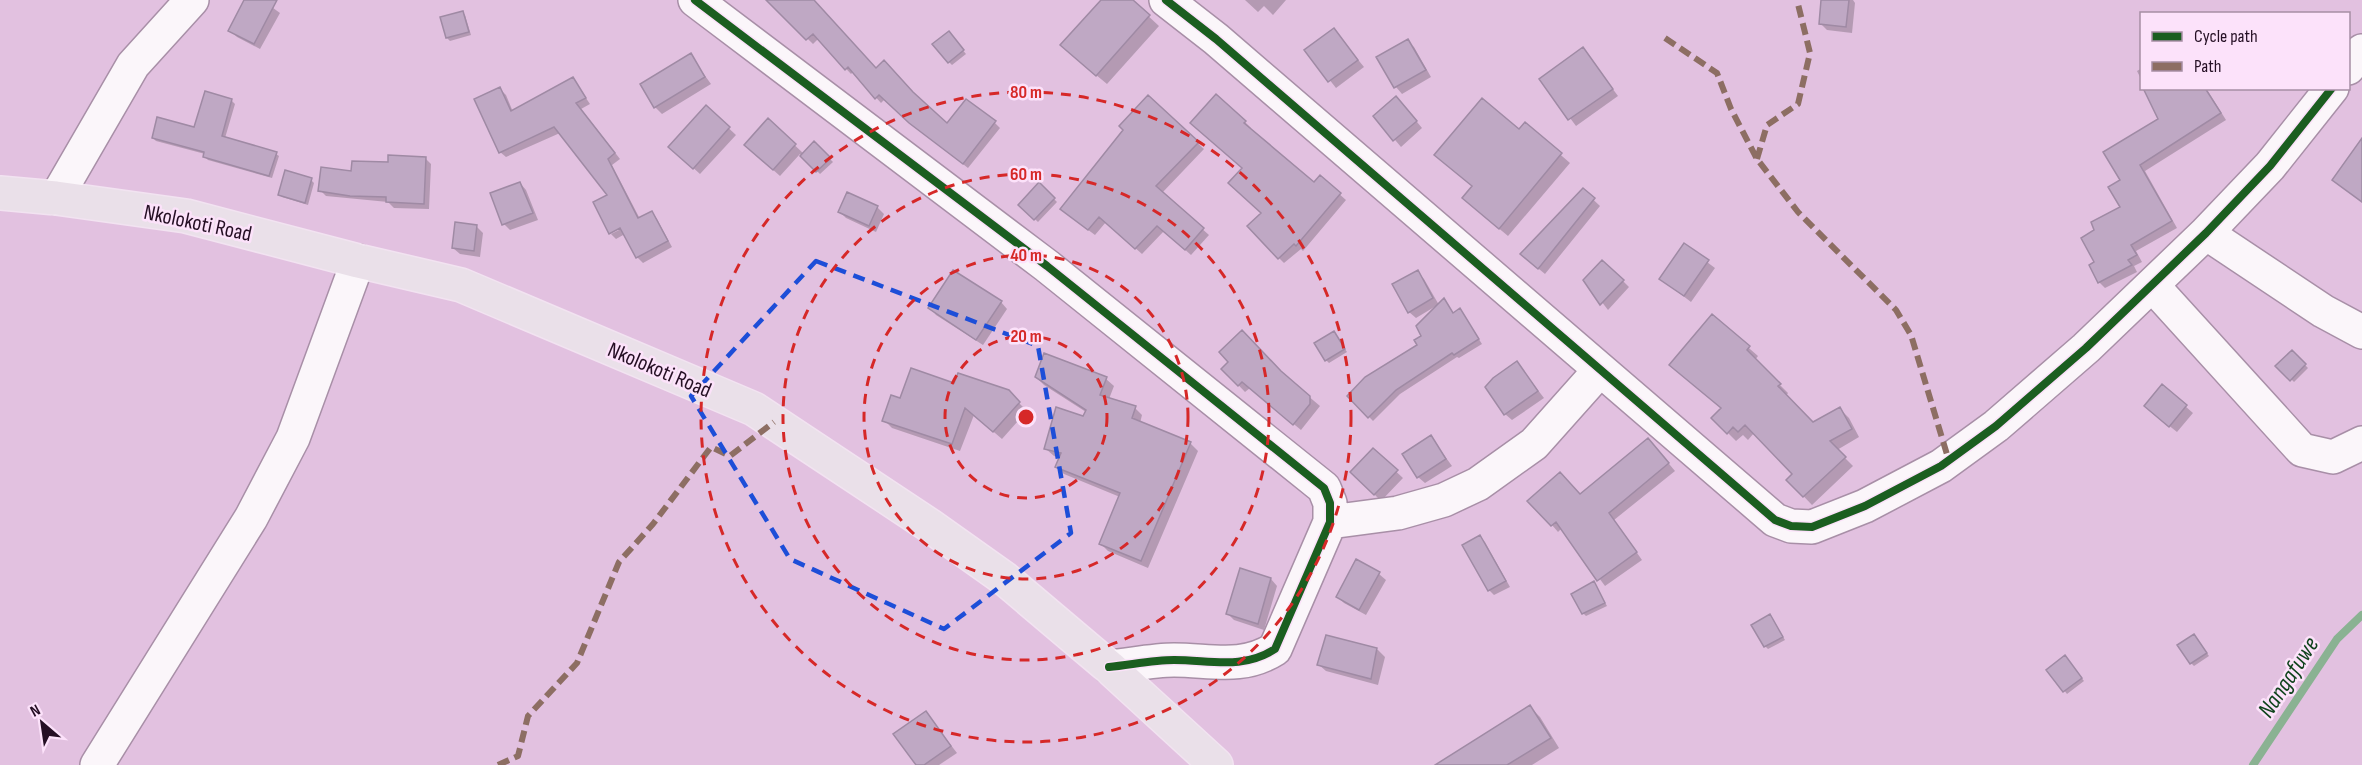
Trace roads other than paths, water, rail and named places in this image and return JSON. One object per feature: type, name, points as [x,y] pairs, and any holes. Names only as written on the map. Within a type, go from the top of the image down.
[{"type":"main road","name":"Nkolokoti Road","points":[[0,193],[56,198],[186,216],[461,285],[754,409],[929,525],[1005,579],[1109,667],[1216,765]]},
{"type":"street","points":[[56,198],[133,65],[192,0]]},
{"type":"street","points":[[695,0],[1047,266],[1324,488],[1330,503],[1330,522],[1275,649],[1261,658],[1245,662],[1172,660],[1109,667]]},
{"type":"street","points":[[1166,0],[1225,47],[1774,520],[1791,526],[1812,527],[1865,506],[1941,466],[1996,426],[2086,348],[2206,233],[2271,166],[2330,90]]},
{"type":"street","points":[[2350,67],[2362,51]]},
{"type":"street","points":[[2206,233],[2323,311],[2362,332]]},
{"type":"street","points":[[97,765],[251,518],[278,468],[293,438],[358,261]]},
{"type":"street","points":[[2152,285],[2302,450],[2333,457],[2362,443]]},
{"type":"street","points":[[1330,522],[1398,513],[1444,500],[1478,483],[1534,444],[1600,370]]},
{"type":"waterway","name":"Nangafuwe","points":[[2253,765],[2337,639],[2362,615]]}]
